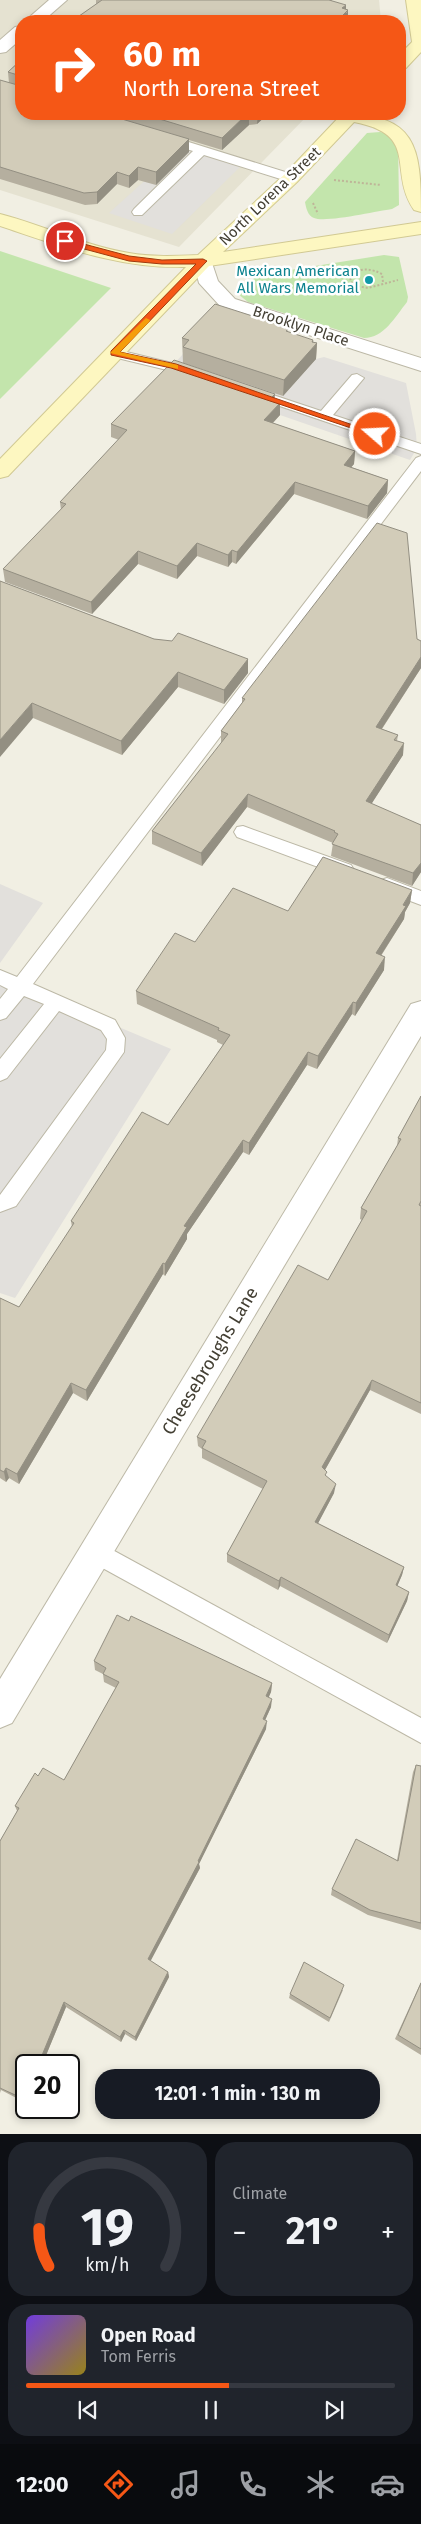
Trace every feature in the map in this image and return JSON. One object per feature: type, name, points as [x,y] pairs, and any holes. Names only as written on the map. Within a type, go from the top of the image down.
[{"type":"street","points":[[40,15],[59,0]]},
{"type":"street","points":[[406,58],[420,44],[414,0]]},
{"type":"street","points":[[0,48],[15,36]]},
{"type":"street","name":"North Lorena Street","points":[[0,471],[203,261],[291,178],[346,120]]},
{"type":"street","points":[[368,120],[388,126],[402,137],[414,194],[421,206]]},
{"type":"street","points":[[0,220],[98,252],[129,259],[162,262],[203,261],[421,228]]},
{"type":"street","name":"Brooklyn Place","points":[[203,261],[209,283],[228,303],[421,365]]},
{"type":"street","name":"Cheesebroughs Lane","points":[[0,1711],[421,1012]]},
{"type":"lane","points":[[158,136],[291,178]]},
{"type":"lane","points":[[138,212],[202,150]]},
{"type":"lane","points":[[114,353],[173,366],[202,376]]},
{"type":"lane","points":[[324,416],[357,378]]},
{"type":"lane","points":[[239,388],[421,450]]},
{"type":"lane","points":[[0,1013],[421,461]]},
{"type":"lane","points":[[243,832],[421,898]]},
{"type":"lane","points":[[0,977],[22,985],[108,1025],[116,1038],[115,1052],[9,1200],[0,1204]]},
{"type":"lane","points":[[0,1073],[57,1001]]},
{"type":"lane","points":[[96,1552],[421,1730]]},
{"type":"path","points":[[334,180],[388,185]]},
{"type":"path","points":[[313,203],[319,214]]},
{"type":"path","points":[[349,265],[353,273]]},
{"type":"path","points":[[383,282],[382,274],[376,270],[362,269],[353,273],[350,280],[357,286],[372,288],[383,282],[398,280]]},
{"type":"shaded area","points":[[0,0],[379,0],[380,15],[15,15],[15,120],[303,120],[179,247],[0,190]]},
{"type":"shaded area","points":[[182,147],[241,166],[172,234],[109,213]]},
{"type":"shaded area","points":[[183,354],[316,359],[324,357],[406,383],[417,448],[410,460],[164,375]]},
{"type":"shaded area","points":[[0,884],[43,903],[0,963]]},
{"type":"shaded area","points":[[0,977],[171,1049],[15,1298],[0,1293]]},
{"type":"green space","points":[[380,132],[394,135],[398,140],[399,205],[392,209],[340,218],[320,219],[310,216],[305,202],[367,133]]},
{"type":"green space","points":[[0,251],[111,288],[0,399]]},
{"type":"green space","points":[[384,255],[399,257],[408,297],[407,302],[388,326],[371,337],[364,338],[248,302],[238,294],[241,284],[265,274]]},
{"type":"building","points":[[102,0],[329,0],[346,5],[342,8],[348,10],[343,15],[81,15]]},
{"type":"building","points":[[15,66],[15,74],[8,72]]},
{"type":"building","points":[[0,80],[15,84],[15,120],[125,120],[189,139],[156,172],[138,167],[129,176],[117,172],[97,192],[84,193],[0,167]]},
{"type":"building","points":[[163,120],[241,120],[222,138]]},
{"type":"building","points":[[215,304],[290,328],[286,331],[317,343],[284,380],[183,347],[189,340],[182,338]]},
{"type":"building","points":[[174,360],[275,394],[270,399],[280,403],[264,420],[355,451],[344,465],[388,480],[368,506],[295,482],[237,552],[232,550],[228,555],[197,543],[177,566],[138,551],[91,602],[3,569],[66,504],[60,502],[127,430],[111,424]]},
{"type":"building","points":[[377,523],[407,533],[417,639],[421,641],[421,657],[376,727],[398,735],[394,740],[404,743],[366,801],[421,825],[421,863],[413,873],[332,844],[338,834],[335,831],[248,794],[201,853],[152,831],[228,734],[221,731],[245,699],[242,698]]},
{"type":"building","points":[[0,581],[154,639],[172,641],[178,633],[248,659],[224,690],[178,672],[121,741],[32,703],[0,740]]},
{"type":"building","points":[[323,857],[412,890],[403,905],[406,906],[376,953],[385,957],[356,1003],[353,1002],[318,1056],[308,1052],[249,1143],[243,1140],[184,1226],[187,1227],[165,1264],[163,1263],[86,1390],[71,1383],[17,1474],[6,1468],[4,1472],[0,1470],[0,1298],[19,1307],[74,1223],[71,1221],[142,1112],[168,1125],[230,1035],[218,1030],[219,1028],[136,991],[175,933],[195,942],[233,888],[288,911]]},
{"type":"building","points":[[421,1096],[421,1201],[419,1205],[421,1206],[421,1403],[372,1380],[322,1467],[327,1472],[325,1475],[336,1484],[315,1522],[404,1567],[396,1585],[409,1592],[389,1635],[281,1577],[279,1581],[227,1554],[267,1481],[202,1448],[206,1441],[197,1437],[298,1265],[328,1280],[367,1211],[361,1208],[401,1139],[398,1138]]},
{"type":"building","points":[[117,1615],[129,1621],[131,1616],[272,1683],[266,1696],[272,1699],[263,1719],[267,1721],[199,1862],[148,1959],[168,1972],[135,2037],[124,2030],[120,2037],[64,2002],[43,2054],[15,2054],[15,2095],[0,2088],[0,1841],[19,1808],[15,1806],[35,1773],[38,1776],[43,1768],[64,1780],[119,1682],[103,1674],[106,1668],[94,1661]]},
{"type":"building","points":[[416,1765],[421,1766],[421,1923],[370,1910],[332,1889],[356,1839],[398,1861]]},
{"type":"building","points":[[304,1962],[344,1985],[330,2018],[290,1994]]},
{"type":"building","points":[[421,1983],[421,2049],[398,2035]]},
{"type":"slow traffic","points":[[146,320],[114,353],[176,367]]},
{"type":"place","name":"Mexican American All Wars Memorial","points":[[369,280]]},
{"type":"route","points":[[65,241],[98,252],[129,259],[162,262],[203,261],[114,353],[173,366],[375,434]]}]
